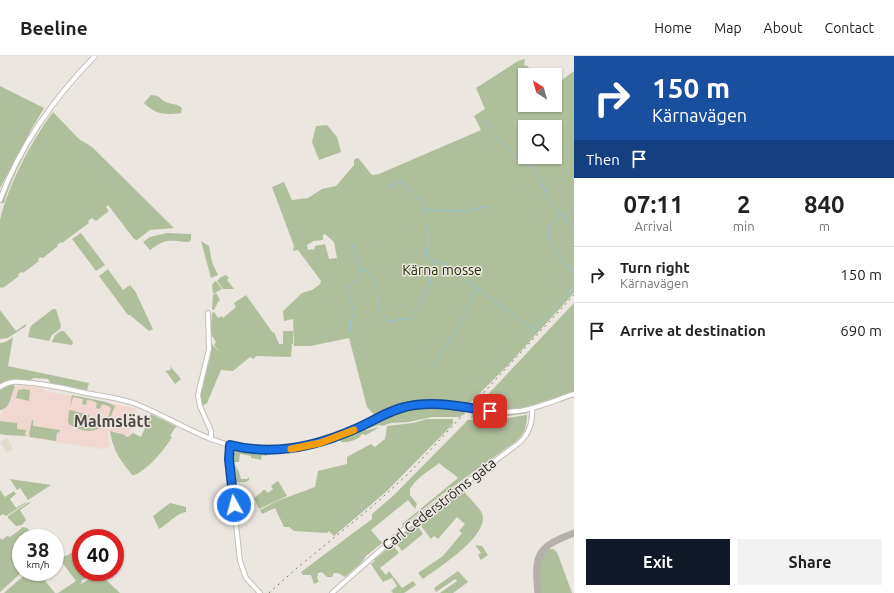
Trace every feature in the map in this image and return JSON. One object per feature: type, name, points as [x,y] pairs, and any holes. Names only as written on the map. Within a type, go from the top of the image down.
[{"type":"street","points":[[0,200],[1,193],[21,154],[45,115],[70,83],[95,56]]},
{"type":"street","points":[[208,313],[209,348],[198,395],[200,406],[210,431],[211,439]]},
{"type":"street","points":[[0,387],[7,383],[19,382],[45,385],[122,400],[146,408],[211,439],[230,445],[258,450],[289,449],[320,443],[346,433],[372,418],[404,407],[424,404],[443,404],[466,408],[510,412],[532,408],[574,394]]},
{"type":"street","name":"Carl Cederströms gata","points":[[332,593],[415,520],[519,443],[525,437],[530,427],[532,420],[532,408]]},
{"type":"street","points":[[230,445],[229,459],[240,561],[246,578],[260,593]]},
{"type":"shaded area","points":[[21,385],[43,388],[44,391],[112,403],[136,409],[132,419],[136,421],[128,437],[115,432],[107,431],[110,446],[103,449],[0,434],[0,414],[9,404],[15,387]]},
{"type":"shaded area","points":[[7,438],[13,449],[7,453],[0,442]]},
{"type":"green space","name":"Kärna mosse","points":[[525,59],[524,65],[528,66],[529,68],[518,68],[518,112],[562,112],[562,80],[574,71],[574,293],[507,366],[468,405],[439,401],[409,402],[374,415],[367,407],[349,338],[311,346],[294,346],[293,319],[284,321],[283,311],[302,293],[312,290],[320,284],[321,281],[298,250],[293,251],[294,246],[272,187],[284,182],[292,200],[308,198],[322,189],[336,186],[354,165],[354,160],[357,158],[372,175],[379,174],[481,130],[474,116],[485,109],[476,88],[518,61]],"holes":[[[325,234],[334,242],[337,258],[329,259],[325,244],[315,246],[314,250],[308,250],[307,245],[314,241],[323,240],[323,235]]]},
{"type":"green space","points":[[0,86],[44,108],[0,188]]},
{"type":"green space","points":[[151,95],[157,96],[170,104],[180,106],[182,108],[181,113],[165,114],[148,107],[144,103]]},
{"type":"green space","points":[[53,112],[79,139],[92,147],[174,228],[150,230],[137,240],[134,239],[108,205],[106,207],[109,211],[96,221],[92,218],[88,221],[89,223],[57,245],[58,246],[43,258],[41,257],[38,259],[39,261],[23,273],[18,274],[19,276],[3,288],[0,288],[0,220],[4,206],[29,149]]},
{"type":"green space","points":[[44,119],[46,119],[34,138],[17,171],[4,203],[1,203],[18,164]]},
{"type":"green space","points":[[327,125],[337,137],[341,152],[319,160],[312,142],[316,126]]},
{"type":"green space","points":[[81,233],[105,265],[96,271],[72,239]]},
{"type":"green space","points":[[167,233],[191,234],[191,240],[189,242],[165,241],[150,250],[143,242],[150,237]]},
{"type":"green space","points":[[201,241],[209,246],[212,262],[218,275],[211,278]]},
{"type":"green space","points":[[108,269],[123,290],[130,285],[135,291],[153,329],[149,331],[131,315],[128,315],[99,276]]},
{"type":"green space","points":[[226,275],[229,278],[227,280],[234,289],[223,289],[217,281]]},
{"type":"green space","points":[[215,281],[222,289],[213,294],[212,285]]},
{"type":"green space","points":[[216,293],[220,300],[214,310],[212,309],[213,295]]},
{"type":"green space","points":[[246,295],[273,333],[274,332],[279,344],[283,344],[283,331],[293,331],[293,344],[290,345],[292,345],[291,357],[256,356],[254,359],[250,357],[233,371],[221,370],[207,403],[202,406],[200,397],[201,389],[210,359],[211,343],[220,353],[214,345],[216,342],[209,331],[211,328],[212,313],[214,312],[218,318],[222,316],[223,318],[236,307],[234,303]]},
{"type":"green space","points":[[574,303],[574,392],[520,409],[476,407]]},
{"type":"green space","points":[[53,309],[56,309],[61,326],[60,329],[52,335],[49,341],[28,337],[32,325]]},
{"type":"green space","points":[[0,310],[16,331],[26,324],[26,326],[8,338],[0,339]]},
{"type":"green space","points":[[61,331],[64,331],[73,342],[72,345],[52,342],[55,335]]},
{"type":"green space","points":[[13,337],[8,366],[89,383],[87,390],[51,384],[48,379],[34,378],[28,381],[5,381],[0,384],[0,343],[6,342]]},
{"type":"green space","points":[[170,366],[181,379],[175,384],[165,370],[168,371],[171,369]]},
{"type":"green space","points":[[8,384],[13,384],[15,387],[8,405],[4,409],[0,410],[0,389]]},
{"type":"green space","points":[[18,390],[30,390],[29,401],[16,398]]},
{"type":"green space","points":[[72,395],[106,402],[115,406],[111,416],[108,418],[111,408],[102,404],[100,409],[96,408],[97,403],[92,401],[87,400],[86,405],[82,404],[83,399],[74,397],[70,407]]},
{"type":"green space","points":[[433,405],[467,410],[460,417],[432,417],[409,422],[391,423],[382,426],[379,425],[367,429],[365,425],[403,409]]},
{"type":"green space","points":[[70,410],[89,415],[89,418],[100,428],[88,431],[69,424]]},
{"type":"green space","points":[[473,411],[502,414],[529,413],[493,418],[471,418]]},
{"type":"green space","points":[[151,414],[177,427],[170,436],[172,437],[169,442],[155,459],[145,469],[132,475],[115,449],[110,431],[128,437],[133,433],[141,437]]},
{"type":"green space","points":[[527,415],[526,427],[523,434],[515,442],[440,496],[402,526],[402,524],[458,478],[439,463],[420,477],[410,489],[410,495],[417,504],[415,509],[408,500],[371,530],[381,542],[387,537],[388,538],[366,556],[362,562],[345,577],[338,573],[334,573],[332,577],[327,577],[322,572],[318,573],[317,578],[319,582],[314,584],[311,575],[303,575],[301,572],[372,519],[372,514],[394,495],[467,420],[501,419]]},
{"type":"green space","points":[[100,418],[108,420],[100,427],[95,423]]},
{"type":"green space","points":[[427,419],[453,419],[453,424],[387,491],[334,536],[329,531],[327,533],[294,531],[289,527],[284,527],[275,508],[262,514],[260,510],[277,501],[315,487],[318,471],[347,464],[347,457],[371,444],[375,447],[385,439],[387,426],[413,423]]},
{"type":"green space","points":[[32,420],[33,426],[60,430],[59,433],[57,432],[56,441],[30,437],[29,434]]},
{"type":"green space","points":[[0,421],[17,423],[17,429],[26,430],[25,435],[28,436],[0,434]]},
{"type":"green space","points":[[363,426],[367,430],[380,427],[366,435],[362,434],[353,441],[341,442],[339,438]]},
{"type":"green space","points":[[236,450],[267,453],[267,456],[262,455],[261,460],[240,454],[239,462],[234,462],[233,457]]},
{"type":"green space","points":[[235,465],[241,479],[247,479],[249,477],[249,480],[246,482],[236,482]]},
{"type":"green space","points":[[10,479],[51,485],[28,500],[20,488],[17,490]]},
{"type":"green space","points":[[278,481],[287,496],[259,509],[254,498],[263,491],[262,490],[265,490],[268,493],[273,489],[271,486]]},
{"type":"green space","points":[[462,489],[482,513],[483,522],[479,531],[462,550],[423,579],[418,573],[443,556],[462,533],[459,531],[465,524],[457,517],[438,539],[434,536],[431,539],[418,522]]},
{"type":"green space","points":[[0,490],[5,497],[14,491],[16,494],[10,499],[16,508],[26,503],[6,516],[3,514],[0,516]]},
{"type":"green space","points":[[29,502],[30,503],[20,510],[26,520],[22,525],[16,526],[8,518],[8,516]]},
{"type":"green space","points":[[170,503],[186,507],[186,512],[175,517],[159,529],[153,516]]},
{"type":"green space","points":[[416,523],[423,534],[402,551],[395,541]]},
{"type":"green space","points":[[7,536],[10,537],[12,536],[12,581],[0,592],[0,538],[2,540]]},
{"type":"green space","points":[[392,544],[399,553],[380,568],[386,575],[389,571],[402,588],[413,581],[416,585],[404,593],[393,593],[391,591],[397,586],[392,578],[383,582],[371,564],[375,561],[374,559]]},
{"type":"green space","points":[[475,545],[482,546],[488,555],[481,560],[478,555],[481,553]]},
{"type":"green space","points":[[548,549],[553,549],[557,552],[572,593],[540,593],[540,564],[544,553]]},
{"type":"green space","points":[[72,552],[72,576],[64,565],[64,556]]},
{"type":"green space","points":[[458,571],[468,582],[453,593],[440,593],[457,581],[455,579],[436,592],[434,588]]},
{"type":"green space","points":[[18,581],[45,581],[55,593],[4,593]]},
{"type":"green space","points":[[76,581],[82,581],[81,584],[86,581],[107,581],[120,593],[58,593]]},
{"type":"waterway","points":[[484,120],[492,129]]},
{"type":"waterway","points":[[496,137],[532,169],[542,184],[548,199],[559,212],[564,215],[566,221],[574,225]]},
{"type":"waterway","points":[[399,174],[400,179]]},
{"type":"waterway","points":[[401,181],[413,192],[423,205],[426,214],[425,221],[428,235],[426,257],[430,260],[443,263],[477,288],[468,309],[432,369]]},
{"type":"waterway","points":[[388,187],[401,182]]},
{"type":"waterway","points":[[425,210],[467,211],[490,206]]},
{"type":"waterway","points":[[559,213],[548,229],[549,236],[558,255],[574,273]]},
{"type":"waterway","points":[[350,333],[351,319],[354,312],[347,294],[347,289],[358,277],[361,269],[352,245]]},
{"type":"waterway","points":[[413,315],[430,284],[434,261]]},
{"type":"waterway","points":[[361,269],[369,273],[374,279],[378,296],[378,306],[389,321],[412,318]]},
{"type":"waterway","points":[[530,335],[574,287]]},
{"type":"waterway","points":[[477,288],[535,331]]},
{"type":"taxiway","points":[[538,593],[537,569],[541,554],[545,548],[552,543],[574,533]]},
{"type":"railway","points":[[269,593],[374,505],[409,473],[574,295]]},
{"type":"slow traffic","points":[[291,449],[320,443],[354,430]]},
{"type":"district","name":"Malmslätt","points":[[112,421]]},
{"type":"route","points":[[234,505],[229,459],[230,445],[249,449],[269,450],[305,447],[342,435],[388,412],[415,405],[443,404],[490,411]]}]
